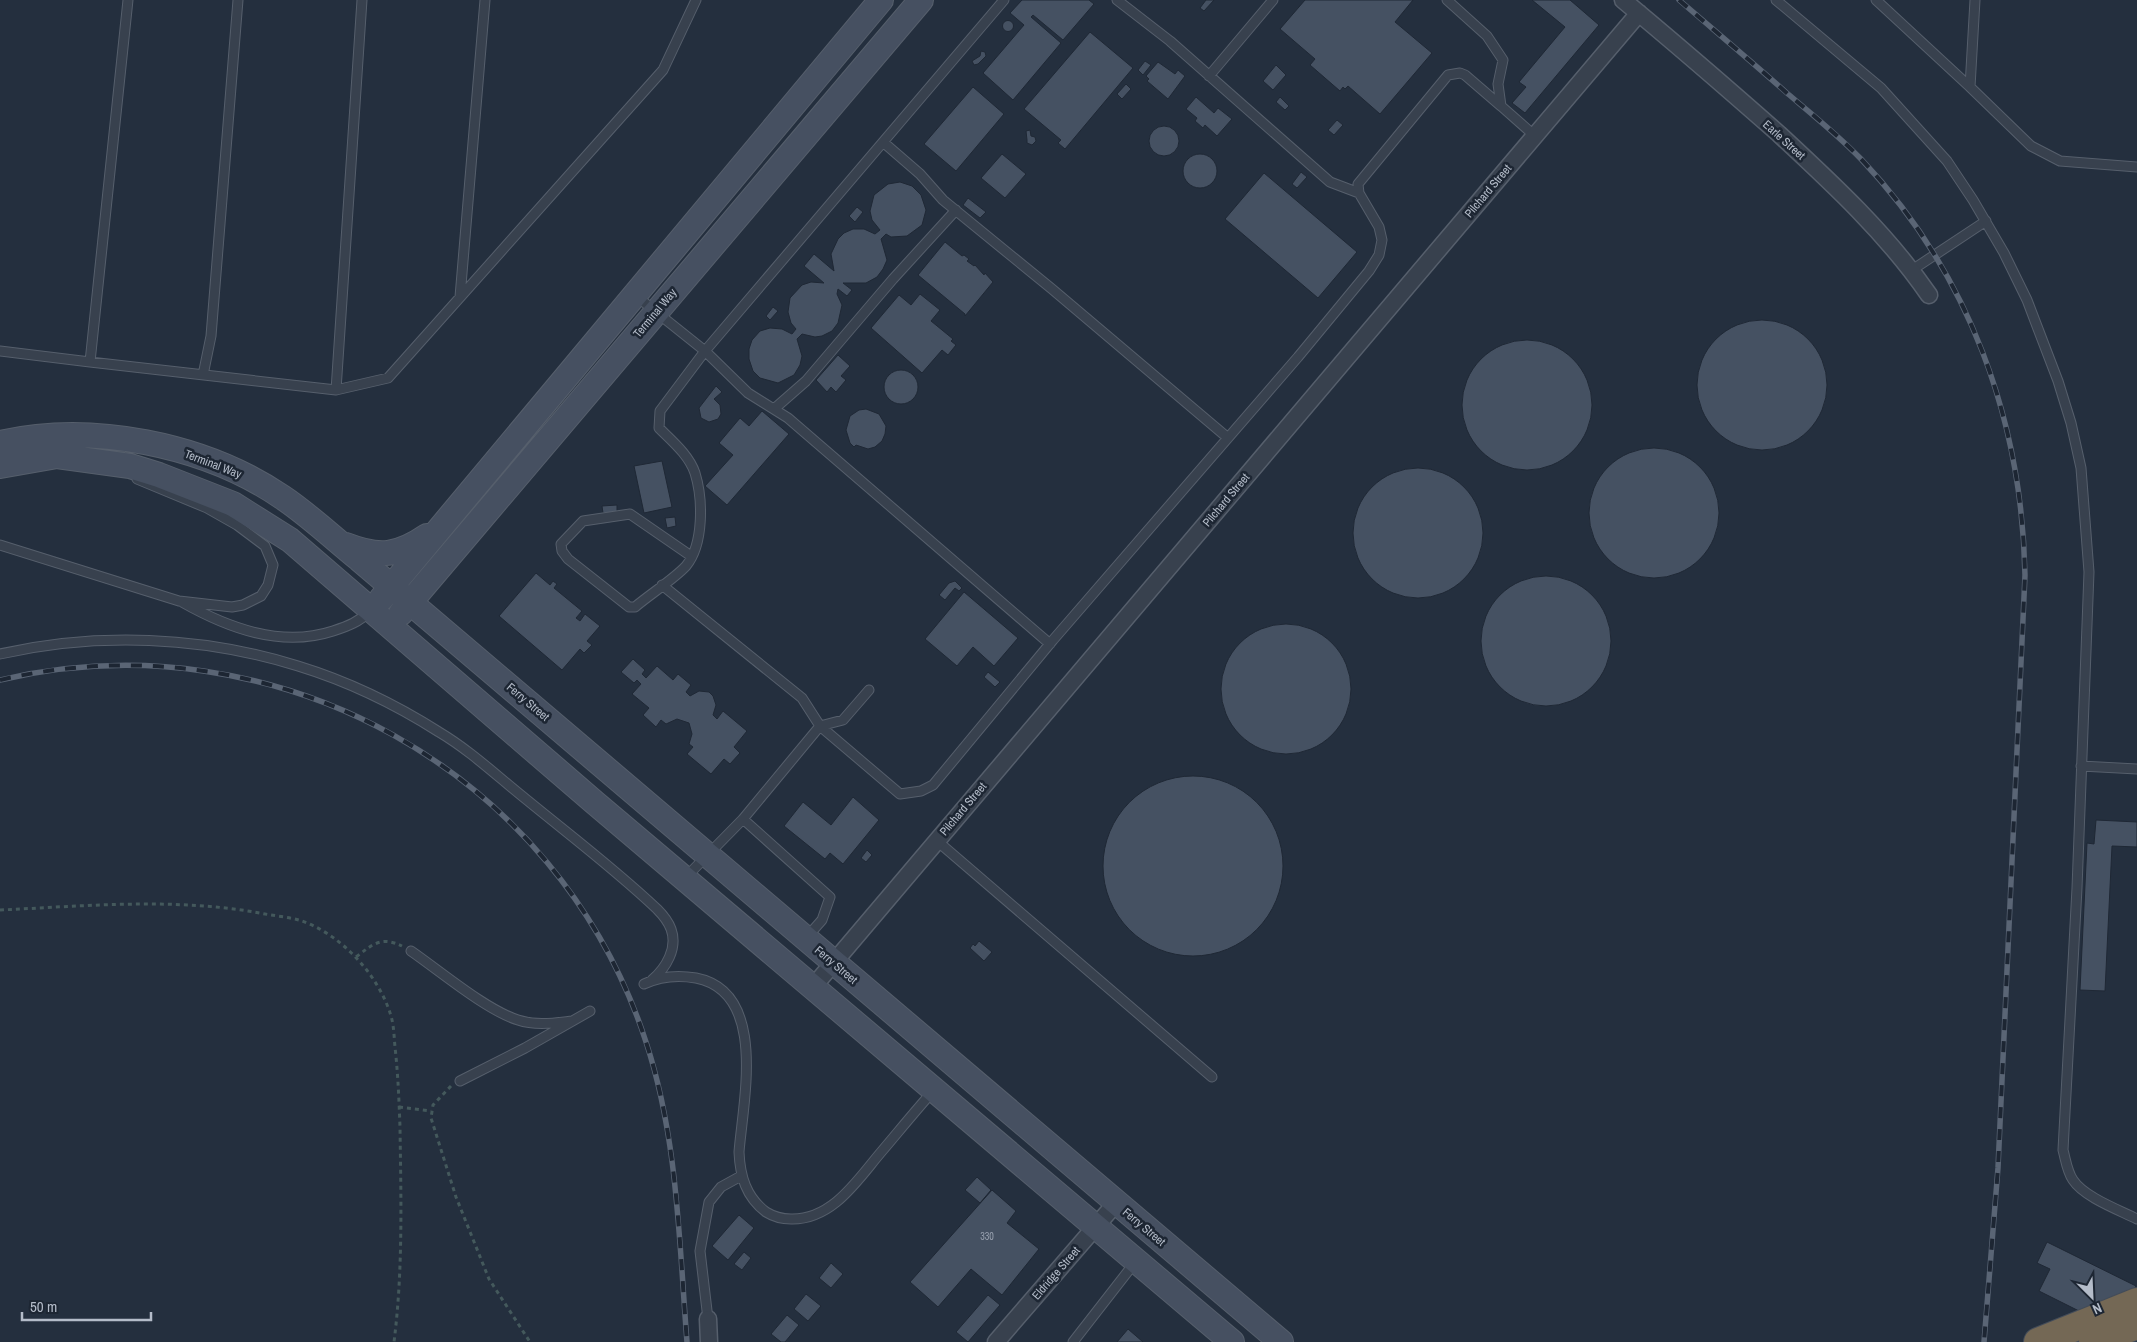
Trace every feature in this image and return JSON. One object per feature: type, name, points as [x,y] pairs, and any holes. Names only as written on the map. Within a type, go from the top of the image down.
[{"type":"highway","points":[[2038,1342],[2137,1302]]},
{"type":"highway","points":[[2093,1342],[2137,1325]]},
{"type":"main road","points":[[372,610],[881,0]]},
{"type":"main road","name":"Terminal Way","points":[[390,626],[921,0]]},
{"type":"main road","name":"Terminal Way","points":[[0,443],[34,437],[77,436],[134,440],[201,458],[246,476],[282,497],[392,586]]},
{"type":"main road","points":[[0,466],[57,456],[130,466],[159,475],[233,504],[290,540],[684,878],[1232,1342]]},
{"type":"main road","points":[[337,541],[362,551],[386,554],[410,547],[444,523]]},
{"type":"main road","name":"Ferry Street","points":[[392,586],[832,963],[1281,1342]]},
{"type":"street","name":"Earle Street","points":[[1624,0],[1840,190],[1912,270],[1929,295]]},
{"type":"street","name":"Pilchard Street","points":[[813,987],[1639,13]]},
{"type":"street","name":"Eldridge Street","points":[[996,1342],[1116,1204]]},
{"type":"street","points":[[708,1319],[709,1342]]},
{"type":"lane","points":[[90,362],[128,0]]},
{"type":"lane","points":[[203,375],[211,336],[238,0]]},
{"type":"lane","points":[[336,390],[362,0]]},
{"type":"lane","points":[[460,298],[485,0]]},
{"type":"lane","points":[[0,352],[336,390],[388,378],[663,70],[696,0]]},
{"type":"lane","points":[[691,556],[630,514],[583,521],[561,544],[562,551],[568,559],[628,607],[635,607],[686,566],[698,543],[700,508],[694,472],[680,448],[659,428],[660,411],[705,350],[1004,0]]},
{"type":"lane","points":[[1117,0],[1170,41],[1330,182],[1359,193]]},
{"type":"lane","points":[[1209,76],[1273,0]]},
{"type":"lane","points":[[1447,0],[1487,36],[1504,60],[1498,84],[1501,106]]},
{"type":"lane","points":[[1776,0],[1882,88],[1947,161],[1986,221],[2004,253],[2041,335],[2068,415],[2081,468],[2089,572],[2064,1150],[2067,1166],[2073,1180],[2080,1189],[2137,1219]]},
{"type":"lane","points":[[1876,0],[2031,146],[2060,161],[2137,167]]},
{"type":"lane","points":[[1970,87],[1975,0]]},
{"type":"lane","points":[[662,585],[802,698],[820,726],[900,794],[921,791],[932,785],[950,766],[1050,644],[1316,336],[1369,271],[1379,255],[1382,240],[1379,227],[1359,193],[1358,184],[1448,75],[1460,73],[1466,75],[1534,136]]},
{"type":"lane","points":[[883,142],[920,174],[943,200],[1052,289],[1228,438]]},
{"type":"lane","points":[[774,409],[806,381],[893,279],[956,210]]},
{"type":"lane","points":[[1912,270],[1986,221]]},
{"type":"lane","points":[[634,295],[705,350],[748,393],[788,418],[1050,644]]},
{"type":"lane","points":[[98,461],[207,508],[255,537],[265,546],[273,565],[268,585],[261,596],[252,602],[232,607],[180,601]]},
{"type":"lane","points":[[0,544],[180,601],[214,618],[265,636],[283,638],[318,636],[354,624],[372,610]]},
{"type":"lane","points":[[0,654],[39,646],[106,640],[156,641],[222,648],[259,655],[298,666],[357,687],[392,704],[441,733],[474,757],[658,910],[671,929],[672,946],[666,966],[648,982],[673,976],[691,977],[715,984],[724,991],[740,1015],[746,1040],[738,1152],[741,1176],[755,1202],[768,1213],[785,1219],[812,1216],[837,1202],[934,1090]]},
{"type":"lane","points":[[684,878],[743,819],[820,726],[843,720],[869,690]]},
{"type":"lane","points":[[2081,766],[2137,769]]},
{"type":"lane","points":[[743,819],[830,897],[822,920],[806,940]]},
{"type":"lane","points":[[936,840],[1212,1077]]},
{"type":"lane","points":[[411,951],[508,1016],[531,1023],[572,1021]]},
{"type":"lane","points":[[460,1081],[525,1048],[590,1011]]},
{"type":"lane","points":[[708,1319],[700,1251],[709,1202],[721,1187],[741,1176]]},
{"type":"lane","points":[[1073,1342],[1136,1261]]},
{"type":"path","points":[[0,910],[170,904],[236,908],[300,920],[338,941],[356,957],[372,976],[385,999],[392,1018],[398,1075],[400,1258],[394,1342]]},
{"type":"path","points":[[356,957],[374,944],[381,942],[392,941],[411,951]]},
{"type":"path","points":[[460,1081],[439,1097],[431,1111],[430,1118],[476,1250],[489,1279],[530,1342]]},
{"type":"path","points":[[399,1107],[431,1111]]},
{"type":"building","points":[[1022,0],[1089,0],[1094,4],[1063,40],[1033,15],[1031,17],[1061,43],[1013,100],[983,73],[1024,25],[1010,13]]},
{"type":"building","points":[[1206,0],[1214,0],[1204,11],[1200,8]]},
{"type":"building","points":[[1305,0],[1413,0],[1395,22],[1432,53],[1380,114],[1348,86],[1345,89],[1343,87],[1340,91],[1310,65],[1315,59],[1280,29]]},
{"type":"building","points":[[1532,0],[1570,0],[1599,25],[1525,113],[1512,103],[1526,87],[1519,82],[1565,27]]},
{"type":"building","points":[[1008,20],[1014,26],[1008,32],[1002,26]]},
{"type":"building","points":[[1090,32],[1133,68],[1065,149],[1058,143],[1061,140],[1024,109]]},
{"type":"building","points":[[981,51],[985,52],[986,56],[978,64],[974,65],[972,61],[980,56]]},
{"type":"building","points":[[1145,61],[1151,65],[1143,75],[1138,70]]},
{"type":"building","points":[[1158,62],[1175,74],[1178,70],[1185,76],[1168,99],[1147,81],[1149,79],[1146,76]]},
{"type":"building","points":[[1276,65],[1286,75],[1273,90],[1263,81]]},
{"type":"building","points":[[1126,84],[1131,89],[1122,99],[1117,94]]},
{"type":"building","points":[[973,87],[1004,114],[956,171],[924,144]]},
{"type":"building","points":[[1196,97],[1214,113],[1218,108],[1232,119],[1217,136],[1205,125],[1203,128],[1195,121],[1197,118],[1186,109]]},
{"type":"building","points":[[1280,97],[1289,106],[1285,110],[1276,102]]},
{"type":"building","points":[[1337,120],[1343,125],[1334,135],[1328,130]]},
{"type":"building","points":[[1164,126],[1174,131],[1179,141],[1174,151],[1164,156],[1154,151],[1149,141],[1154,131]]},
{"type":"building","points":[[1030,130],[1031,136],[1035,137],[1036,141],[1032,145],[1027,143],[1026,131]]},
{"type":"building","points":[[1002,154],[1026,174],[1005,198],[981,178]]},
{"type":"building","points":[[1200,154],[1207,155],[1212,159],[1216,164],[1216,178],[1212,183],[1207,187],[1200,188],[1193,187],[1188,183],[1184,178],[1183,171],[1184,164],[1188,159],[1193,155]]},
{"type":"building","points":[[1301,172],[1307,177],[1297,188],[1292,184]]},
{"type":"building","points":[[1264,173],[1357,252],[1318,298],[1225,219]]},
{"type":"building","points":[[900,182],[912,186],[921,195],[926,210],[922,225],[907,236],[891,237],[886,234],[881,239],[887,260],[877,277],[866,283],[843,283],[852,290],[847,296],[838,289],[837,294],[842,305],[838,323],[832,331],[822,336],[815,337],[802,334],[797,339],[802,356],[800,365],[794,375],[778,383],[760,378],[753,371],[749,359],[749,349],[752,340],[760,331],[770,328],[782,329],[792,334],[796,329],[791,323],[788,312],[790,298],[802,285],[811,282],[824,283],[804,266],[814,254],[834,271],[831,254],[838,239],[844,233],[853,229],[864,229],[875,234],[880,230],[872,220],[870,211],[874,195],[888,184]]},
{"type":"building","points":[[968,198],[986,212],[980,218],[963,205]]},
{"type":"building","points":[[857,207],[863,212],[855,222],[849,216]]},
{"type":"building","points":[[945,242],[962,256],[964,255],[969,259],[967,261],[975,265],[984,275],[985,273],[993,282],[965,316],[965,314],[918,275]]},
{"type":"building","points":[[920,294],[940,310],[931,321],[953,339],[951,341],[956,345],[948,355],[942,350],[922,373],[871,328],[899,295],[911,305]]},
{"type":"building","points":[[773,307],[778,311],[770,320],[766,316]]},
{"type":"building","points":[[1762,320],[1775,321],[1787,325],[1808,339],[1822,360],[1826,372],[1826,398],[1822,410],[1808,431],[1787,445],[1775,449],[1762,450],[1749,449],[1737,445],[1716,431],[1702,410],[1698,398],[1697,385],[1698,372],[1702,360],[1716,339],[1737,325],[1749,321]]},
{"type":"building","points":[[1527,340],[1540,341],[1552,345],[1573,359],[1587,380],[1591,392],[1591,418],[1587,430],[1573,451],[1552,465],[1540,469],[1527,470],[1514,469],[1502,465],[1481,451],[1467,430],[1463,418],[1462,405],[1463,392],[1467,380],[1481,359],[1502,345],[1514,341]]},
{"type":"building","points":[[838,355],[850,366],[841,376],[846,380],[836,392],[831,387],[827,392],[816,380]]},
{"type":"building","points":[[901,370],[913,375],[918,387],[913,399],[901,404],[889,399],[884,387],[889,375]]},
{"type":"building","points":[[716,386],[722,392],[714,399],[720,405],[721,414],[718,419],[709,422],[701,418],[699,408]]},
{"type":"building","points":[[866,409],[879,414],[886,426],[882,441],[875,447],[868,449],[856,445],[854,447],[850,443],[846,430],[850,416],[859,410]]},
{"type":"building","points":[[762,411],[789,434],[727,505],[705,486],[733,455],[719,443],[740,418],[749,426]]},
{"type":"building","points":[[1654,448],[1667,449],[1679,453],[1700,467],[1714,488],[1718,500],[1718,526],[1714,538],[1700,559],[1679,573],[1667,577],[1654,578],[1641,577],[1629,573],[1608,559],[1594,538],[1590,526],[1589,513],[1590,500],[1594,488],[1608,467],[1629,453],[1641,449]]},
{"type":"building","points":[[662,461],[672,507],[644,513],[634,466]]},
{"type":"building","points":[[1418,468],[1431,469],[1443,473],[1464,487],[1478,508],[1482,520],[1482,546],[1478,558],[1464,579],[1443,593],[1431,597],[1418,598],[1405,597],[1393,593],[1372,579],[1358,558],[1354,546],[1353,533],[1354,520],[1358,508],[1372,487],[1393,473],[1405,469]]},
{"type":"building","points":[[617,505],[617,512],[603,513],[602,506]]},
{"type":"building","points":[[675,517],[676,526],[667,528],[665,518]]},
{"type":"building","points":[[536,573],[550,585],[553,581],[557,584],[554,588],[582,611],[576,618],[580,621],[585,614],[600,626],[587,641],[592,645],[584,653],[580,649],[562,670],[499,616]]},
{"type":"building","points":[[1546,576],[1559,577],[1571,581],[1592,595],[1606,616],[1610,628],[1610,654],[1606,666],[1592,687],[1571,701],[1559,705],[1546,706],[1533,705],[1521,701],[1500,687],[1486,666],[1482,654],[1481,641],[1482,628],[1486,616],[1500,595],[1521,581],[1533,577]]},
{"type":"building","points":[[955,581],[962,588],[959,591],[955,588],[945,600],[939,595],[949,583]]},
{"type":"building","points":[[964,592],[1018,638],[994,666],[973,647],[957,666],[925,639]]},
{"type":"building","points":[[1286,624],[1299,625],[1311,629],[1332,643],[1346,664],[1350,676],[1350,702],[1346,714],[1332,735],[1311,749],[1299,753],[1286,754],[1273,753],[1261,749],[1240,735],[1226,714],[1222,702],[1221,689],[1222,676],[1226,664],[1240,643],[1261,629],[1273,625]]},
{"type":"building","points":[[633,659],[645,670],[642,674],[646,678],[657,666],[673,680],[678,674],[691,685],[686,692],[690,696],[699,691],[709,692],[713,696],[716,705],[713,715],[717,719],[723,711],[747,731],[734,747],[740,753],[730,764],[724,759],[711,774],[687,754],[693,747],[689,744],[692,734],[689,723],[677,719],[666,724],[661,720],[656,727],[643,715],[649,708],[632,694],[641,684],[637,680],[634,683],[621,672]]},
{"type":"building","points":[[988,672],[1000,682],[995,687],[984,677]]},
{"type":"building","points":[[1184,776],[1202,776],[1227,783],[1243,791],[1257,802],[1268,816],[1276,832],[1283,857],[1283,875],[1276,900],[1268,916],[1257,930],[1243,941],[1219,952],[1202,956],[1184,956],[1167,952],[1143,941],[1123,923],[1107,892],[1103,875],[1103,857],[1107,840],[1118,816],[1136,796],[1167,780]]},
{"type":"building","points":[[853,797],[879,820],[843,864],[830,853],[825,859],[784,826],[803,802],[831,825]]},
{"type":"building","points":[[2096,820],[2137,822],[2137,847],[2112,846],[2105,991],[2080,990],[2087,843],[2094,844]]},
{"type":"building","points":[[867,850],[872,855],[866,862],[861,858]]},
{"type":"building","points":[[979,941],[992,952],[984,961],[970,948]]},
{"type":"building","points":[[977,1177],[991,1190],[980,1203],[965,1190]]},
{"type":"building","points":[[992,1190],[1016,1211],[1007,1223],[1039,1249],[1002,1295],[971,1269],[938,1307],[910,1282]]},
{"type":"building","points":[[739,1215],[754,1228],[728,1260],[712,1246]]},
{"type":"building","points":[[2047,1242],[2136,1286],[2115,1329],[2039,1291],[2050,1269],[2037,1263]]},
{"type":"building","points":[[744,1252],[751,1258],[742,1270],[734,1264]]},
{"type":"building","points":[[831,1263],[843,1274],[831,1288],[819,1278]]},
{"type":"building","points":[[806,1294],[821,1306],[808,1321],[794,1309]]},
{"type":"building","points":[[988,1295],[1000,1305],[968,1342],[956,1332]]},
{"type":"building","points":[[787,1315],[799,1325],[785,1342],[781,1342],[771,1334]]},
{"type":"building","points":[[1128,1329],[1143,1342],[1117,1342]]},
{"type":"railway","points":[[1679,0],[1844,142],[1899,203],[1932,250],[1960,300],[1982,352],[2000,405],[2013,461],[2022,517],[2025,575],[1998,1168],[1984,1342]]},
{"type":"railway","points":[[0,680],[103,666],[205,671],[303,695],[394,735],[476,792],[547,862],[605,946],[646,1042],[657,1079],[671,1153],[676,1191],[687,1342]]}]
